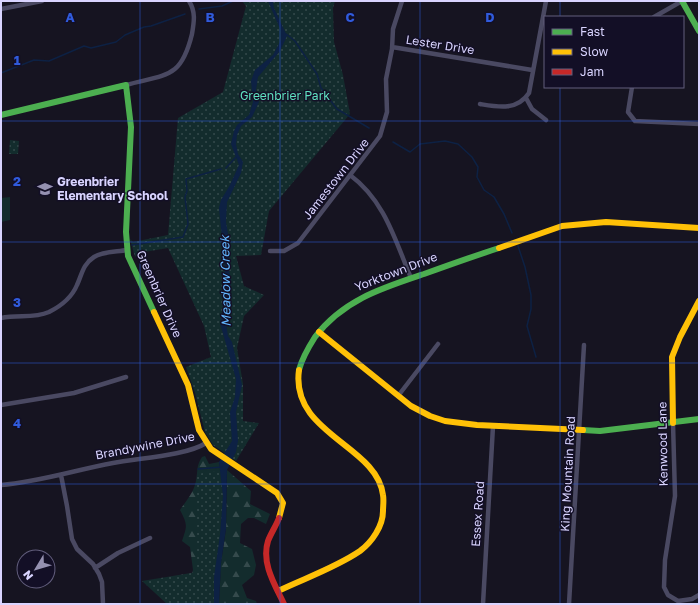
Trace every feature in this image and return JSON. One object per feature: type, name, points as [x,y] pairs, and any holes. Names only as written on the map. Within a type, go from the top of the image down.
[{"type":"street","points":[[1,9],[20,7],[42,1]]},
{"type":"street","points":[[1,115],[126,85],[174,71],[183,62],[188,52],[194,22],[193,9],[190,1]]},
{"type":"street","name":"Lester Drive","points":[[402,1],[393,29],[392,47],[532,70]]},
{"type":"street","points":[[480,104],[507,107],[517,104],[526,98],[530,89],[532,70],[546,1]]},
{"type":"street","points":[[656,16],[682,1],[699,32]]},
{"type":"street","name":"Jamestown Drive","points":[[270,251],[284,251],[298,244],[374,146],[384,128],[387,112],[386,79],[392,47]]},
{"type":"street","name":"Greenbrier Drive","points":[[126,85],[131,126],[126,232],[127,250],[132,267],[188,385],[199,430],[206,443]]},
{"type":"street","points":[[632,88],[628,112],[635,121],[699,124]]},
{"type":"street","points":[[526,98],[532,109],[546,120]]},
{"type":"street","points":[[350,176],[369,193],[385,214],[396,236],[411,278]]},
{"type":"street","name":"Yorktown Drive","points":[[278,591],[360,550],[376,533],[384,510],[382,489],[376,475],[359,457],[318,425],[306,410],[301,398],[298,382],[301,364],[308,348],[319,332],[335,315],[352,301],[411,278],[562,226],[606,222],[699,228]]},
{"type":"street","points":[[1,318],[34,316],[49,312],[69,297],[84,268],[90,260],[104,253],[127,250]]},
{"type":"street","name":"Kenwood Lane","points":[[699,301],[680,337],[672,358],[675,496],[664,566],[665,591],[672,598],[678,601],[692,599],[699,595]]},
{"type":"street","points":[[319,332],[398,396],[422,412],[437,418],[459,423],[580,431],[651,426],[699,419]]},
{"type":"street","points":[[398,396],[438,344]]},
{"type":"street","name":"King Mountain Road","points":[[569,604],[584,345]]},
{"type":"street","points":[[1,405],[74,393],[126,377]]},
{"type":"street","name":"Essex Road","points":[[483,604],[493,426]]},
{"type":"street","name":"Brandywine Drive","points":[[1,485],[61,475],[112,463],[190,450],[206,443],[213,450],[272,489],[282,501],[282,514],[270,534],[266,548],[267,563],[284,604]]},
{"type":"street","points":[[61,475],[72,539],[78,549],[95,568],[102,582],[103,604]]},
{"type":"street","points":[[95,568],[118,554],[150,538]]},
{"type":"green space","name":"Greenbrier Park","points":[[242,1],[335,1],[333,8],[334,42],[343,75],[350,114],[269,211],[261,255],[236,256],[244,286],[264,295],[244,316],[237,348],[243,384],[243,421],[259,423],[236,461],[213,445],[205,432],[195,393],[186,367],[211,357],[204,326],[168,248],[138,253],[135,257],[130,239],[133,242],[168,235],[178,118],[223,92],[246,6]]},
{"type":"green space","points":[[10,140],[19,141],[18,154],[9,154]]},
{"type":"green space","points":[[10,197],[10,220],[1,222],[1,198]]},
{"type":"green space","points":[[205,456],[209,464],[219,462],[223,485],[214,577],[190,581],[193,570],[190,547],[182,541],[186,526],[180,510],[194,489],[199,463],[202,457]]},
{"type":"green space","points":[[222,470],[223,519],[218,604],[167,604],[142,581],[197,572],[197,474]]},
{"type":"green space","points":[[227,470],[251,491],[250,504],[270,514],[266,524],[254,518],[248,518],[241,524],[240,543],[252,549],[256,565],[254,575],[242,585],[247,598],[256,601],[257,604],[219,604],[221,563],[226,529]]},
{"type":"water","name":"Meadow Creek","points":[[268,1],[273,1],[274,8],[287,36],[280,51],[258,77],[256,90],[259,102],[252,117],[241,126],[237,135],[236,144],[238,154],[243,162],[241,173],[227,202],[226,222],[230,245],[228,265],[231,281],[226,323],[228,336],[232,342],[242,385],[236,412],[238,441],[236,452],[227,470],[226,529],[221,563],[219,604],[214,604],[214,577],[220,535],[223,496],[219,462],[232,441],[230,412],[235,397],[236,379],[220,323],[226,298],[224,287],[225,267],[219,208],[221,200],[239,165],[231,144],[237,125],[249,115],[253,102],[251,81],[255,70],[273,55],[281,40],[281,31]]},
{"type":"waterway","points":[[199,9],[222,6],[233,1]]},
{"type":"waterway","points":[[1,73],[34,60],[49,61],[84,46],[91,48],[116,42],[125,35],[144,27],[185,14]]},
{"type":"waterway","points":[[286,34],[295,41],[317,74],[321,88],[337,109],[369,128]]},
{"type":"waterway","points":[[393,142],[410,152],[420,144],[445,141],[458,144],[472,157],[478,167],[477,177],[484,190],[494,197],[504,214],[512,233]]},
{"type":"waterway","points":[[226,168],[236,157]]},
{"type":"waterway","points":[[132,245],[183,237],[188,224],[185,197],[187,191],[186,179],[221,169]]},
{"type":"waterway","points":[[518,246],[525,267],[531,295],[531,309],[527,326],[536,357]]},
{"type":"waterway","points":[[198,469],[222,467]]},
{"type":"traffic: fast","points":[[682,1],[699,31]]},
{"type":"traffic: fast","points":[[1,115],[126,85],[131,127],[126,232],[128,256],[154,312]]},
{"type":"traffic: fast","points":[[299,370],[302,361],[315,337],[326,324],[351,304],[378,290],[499,248]]},
{"type":"traffic: fast","points":[[583,430],[600,431],[699,419]]},
{"type":"traffic: slow","points":[[499,248],[562,226],[606,222],[699,228]]},
{"type":"traffic: slow","points":[[673,423],[672,357],[680,337],[699,301]]},
{"type":"traffic: slow","points":[[154,312],[188,385],[199,430],[211,449],[277,493],[283,503],[279,518]]},
{"type":"traffic: slow","points":[[319,332],[411,406],[430,416],[445,421],[477,425],[583,430]]},
{"type":"traffic: slow","points":[[278,591],[330,568],[360,551],[369,543],[376,533],[383,517],[383,495],[377,478],[366,463],[335,438],[307,410],[300,392],[299,370]]},
{"type":"traffic: jam","points":[[279,518],[268,541],[266,557],[273,582],[284,604]]},
{"type":"place","name":"Greenbrier Elementary School","points":[[45,189]]}]
